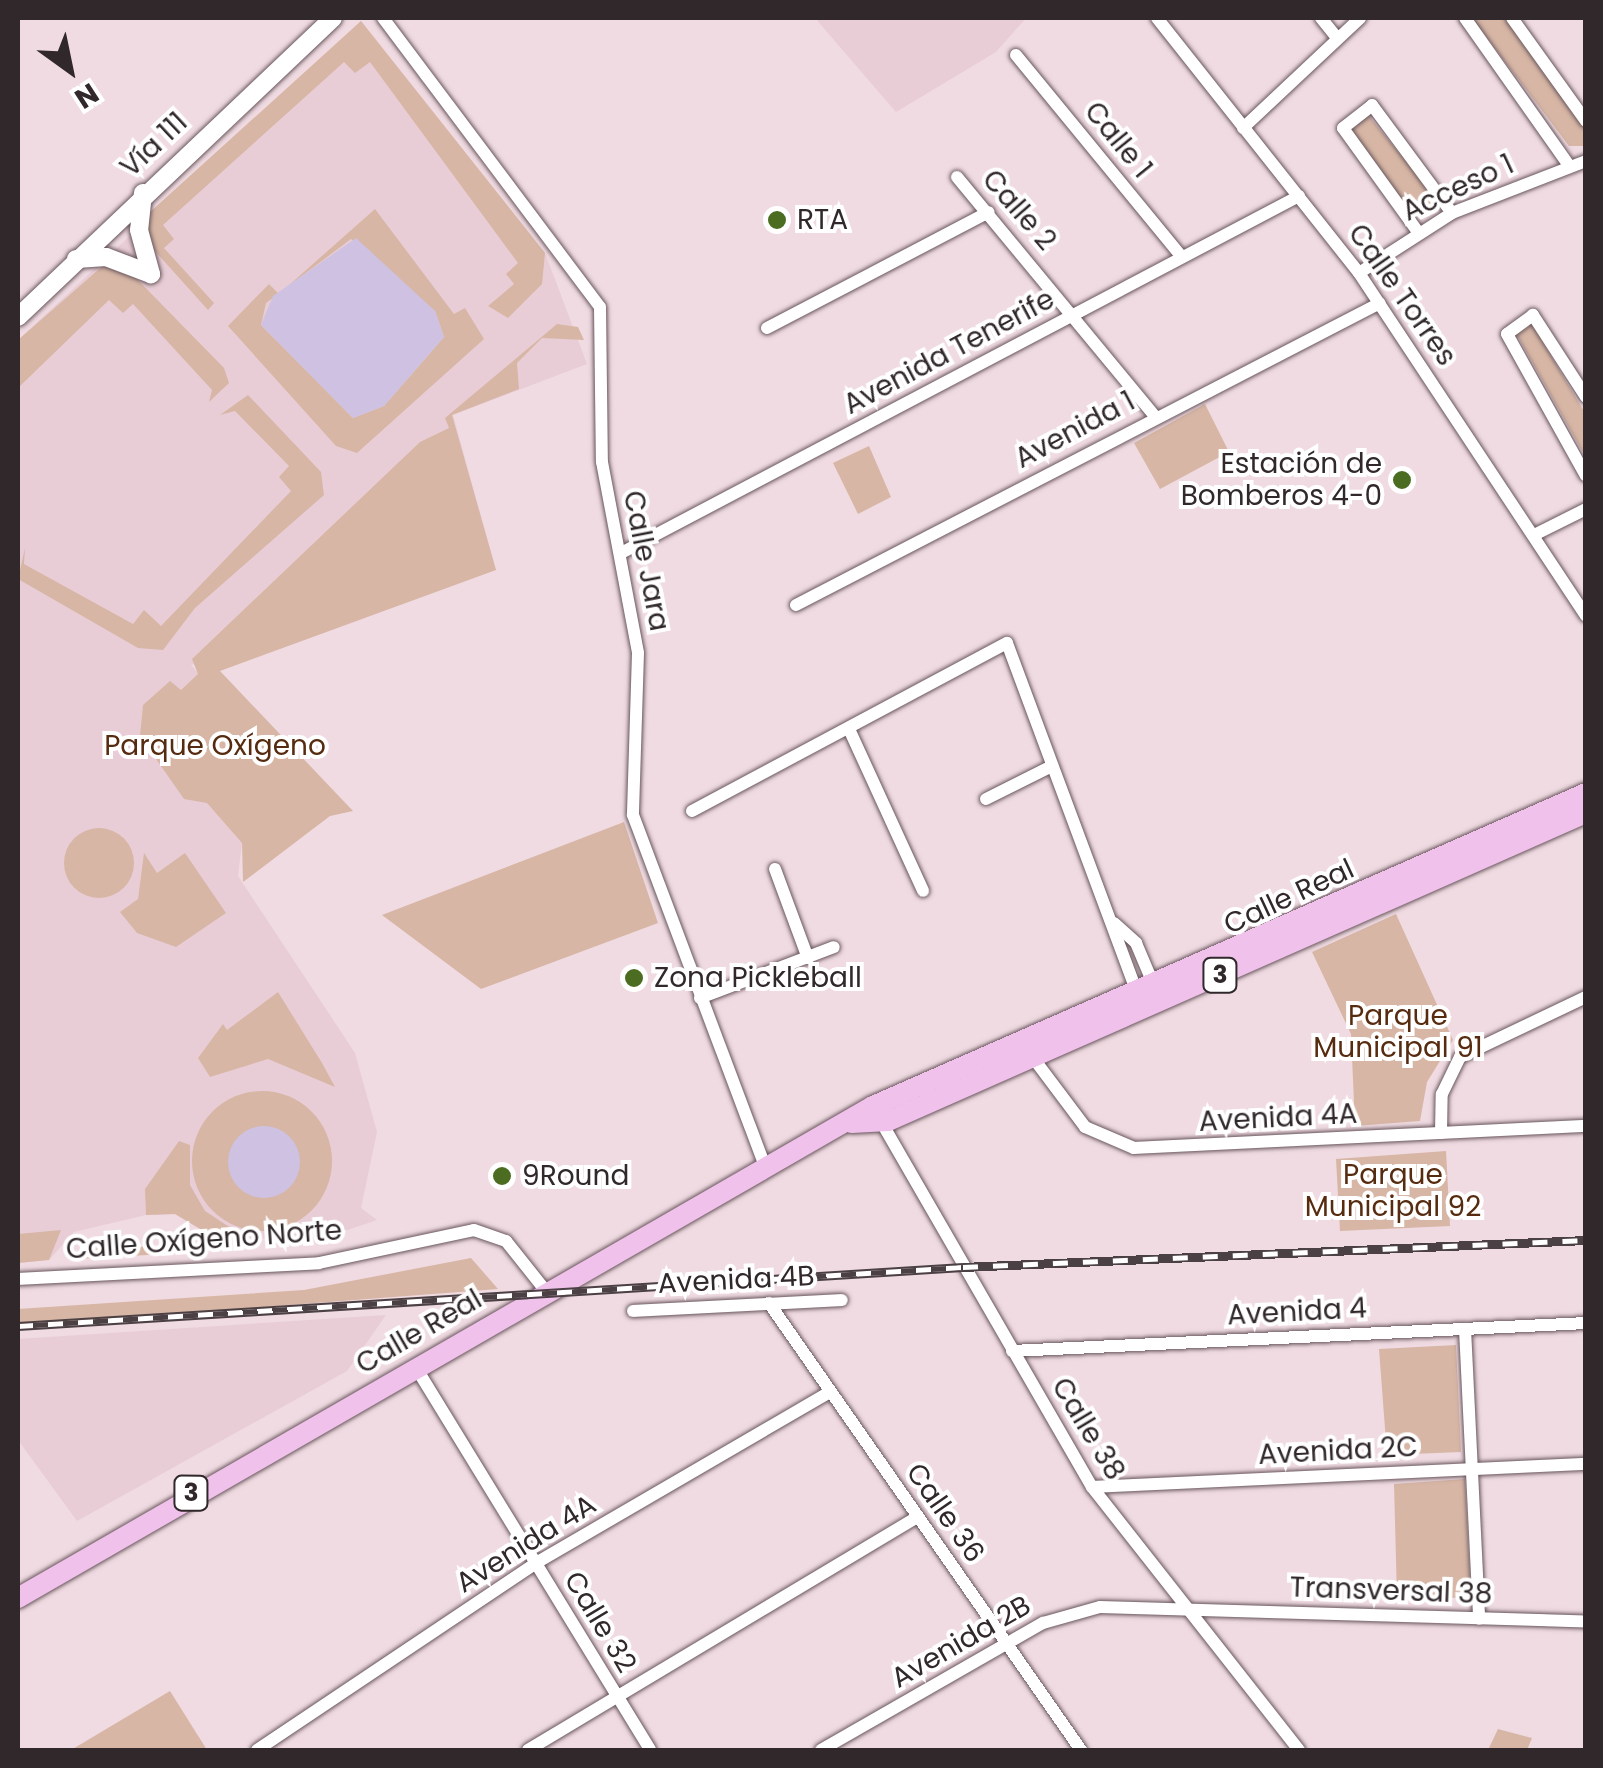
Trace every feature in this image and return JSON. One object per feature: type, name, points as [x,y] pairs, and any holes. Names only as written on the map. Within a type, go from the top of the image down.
[{"type":"main road","name":"Vía 111","points":[[20,307],[76,260],[143,192],[333,18]]},
{"type":"main road","points":[[76,260],[106,258],[151,274],[139,230],[143,192]]},
{"type":"main road","name":"Calle Real","points":[[1028,1048],[1586,792]]},
{"type":"main road","name":"Calle Real","points":[[18,1598],[764,1163],[1586,814]]},
{"type":"street","name":"Calle Jara","points":[[383,18],[598,301],[602,462],[623,552],[639,668],[633,816],[764,1163]]},
{"type":"street","name":"Calle Torres","points":[[1157,18],[1359,273],[1538,534],[1586,616]]},
{"type":"street","points":[[1321,18],[1338,38]]},
{"type":"street","points":[[1243,128],[1360,18]]},
{"type":"street","points":[[1464,18],[1570,167]]},
{"type":"street","points":[[1512,18],[1586,121]]},
{"type":"street","name":"Calle 1","points":[[1016,55],[1182,257]]},
{"type":"street","points":[[1418,232],[1343,128],[1372,105],[1452,213]]},
{"type":"street","name":"Acceso 1","points":[[1359,273],[1452,213],[1586,162]]},
{"type":"street","name":"Calle 2","points":[[958,177],[1154,416]]},
{"type":"street","name":"Avenida Tenerife","points":[[623,552],[1299,196]]},
{"type":"street","points":[[768,328],[989,212]]},
{"type":"street","name":"Avenida 1","points":[[796,605],[1154,416],[1380,303]]},
{"type":"street","points":[[1586,397],[1533,315],[1506,334],[1586,476]]},
{"type":"street","points":[[1538,534],[1586,509]]},
{"type":"street","points":[[692,811],[1007,643],[1108,918],[1136,943],[1147,992]]},
{"type":"street","points":[[849,729],[923,891]]},
{"type":"street","points":[[986,799],[1052,766]]},
{"type":"street","points":[[774,869],[808,958]]},
{"type":"street","points":[[700,998],[834,947]]},
{"type":"street","points":[[1441,1134],[1442,1094],[1460,1057],[1586,997]]},
{"type":"street","name":"Avenida 4A","points":[[1028,1048],[1084,1127],[1134,1148],[1586,1126]]},
{"type":"street","name":"Calle 38","points":[[877,1115],[1092,1487],[1195,1610],[1300,1750]]},
{"type":"street","name":"Calle Oxígeno Norte","points":[[18,1279],[319,1263],[474,1230],[506,1242],[545,1290]]},
{"type":"street","name":"Avenida 4B","points":[[633,1311],[842,1300]]},
{"type":"street","name":"Calle 36","points":[[768,1304],[1082,1750]]},
{"type":"street","name":"Avenida 4","points":[[1012,1352],[1586,1323]]},
{"type":"street","points":[[1464,1329],[1479,1619]]},
{"type":"street","name":"Calle 32","points":[[415,1366],[650,1750]]},
{"type":"street","name":"Avenida 4A","points":[[256,1750],[536,1563],[830,1392]]},
{"type":"street","name":"Avenida 2C","points":[[1092,1487],[1586,1464]]},
{"type":"street","points":[[528,1750],[917,1516]]},
{"type":"street","name":"Avenida 2B","points":[[822,1750],[1007,1644],[1100,1607],[1195,1610]]},
{"type":"street","name":"Transversal 38","points":[[1195,1610],[1586,1622]]},
{"type":"shaded area","points":[[815,18],[1026,18],[996,52],[896,112]]},
{"type":"shaded area","points":[[361,21],[545,253],[587,364],[453,415],[496,570],[191,665],[199,674],[181,690],[207,802],[242,843],[238,876],[355,1053],[377,1132],[361,1208],[377,1220],[315,1241],[212,1236],[175,1214],[146,1215],[74,1232],[49,1260],[18,1263],[18,340]]},
{"type":"shaded area","points":[[356,238],[435,311],[444,337],[384,406],[353,418],[261,325],[273,296]]},
{"type":"shaded area","points":[[264,1126],[278,1128],[290,1136],[298,1148],[298,1176],[290,1188],[278,1196],[264,1198],[250,1196],[238,1188],[230,1176],[228,1162],[230,1148],[238,1136],[250,1128]]},
{"type":"shaded area","points":[[386,1315],[347,1371],[77,1521],[18,1440],[18,1339]]},
{"type":"green space","points":[[1472,18],[1506,18],[1543,60],[1585,129],[1585,146],[1569,146]]},
{"type":"green space","points":[[361,21],[545,253],[542,284],[508,318],[488,306],[514,284],[506,274],[518,263],[370,62],[355,73],[344,62],[163,225],[174,239],[164,248],[214,303],[208,310],[145,240],[149,213]]},
{"type":"green space","points":[[1368,115],[1435,197],[1426,212],[1412,214],[1351,131]]},
{"type":"green space","points":[[375,209],[454,314],[465,308],[484,339],[357,453],[336,446],[228,326],[269,284],[279,294],[266,303],[261,325],[353,418],[384,406],[444,337],[435,311],[351,239],[285,289]]},
{"type":"green space","points":[[106,263],[132,274],[224,368],[229,383],[209,402],[212,390],[133,304],[123,313],[109,300],[18,388],[18,340]]},
{"type":"green space","name":"Parque Oxígeno","points":[[557,324],[578,327],[584,340],[542,338],[517,363],[519,389],[452,415],[496,570],[220,671],[353,811],[330,816],[243,882],[242,843],[207,803],[184,799],[140,736],[143,705],[170,681],[181,690],[198,674],[192,659],[420,442],[449,428],[445,418]]},
{"type":"green space","points":[[1532,324],[1585,413],[1585,456],[1517,335]]},
{"type":"green space","points":[[248,395],[321,472],[324,495],[195,608],[163,650],[138,648],[18,579],[25,548],[24,564],[133,624],[144,610],[161,626],[291,491],[279,477],[289,466],[235,411],[220,415]]},
{"type":"green space","points":[[1205,404],[1229,452],[1160,489],[1134,443]]},
{"type":"green space","points":[[869,446],[891,497],[858,514],[833,463]]},
{"type":"green space","points":[[624,822],[658,923],[481,989],[382,915]]},
{"type":"green space","points":[[99,828],[124,838],[134,863],[124,888],[99,898],[74,888],[64,863],[74,838]]},
{"type":"green space","points":[[144,853],[157,873],[185,853],[226,913],[176,947],[137,933],[120,912],[138,899]]},
{"type":"green space","name":"Parque Municipal 91","points":[[1396,914],[1453,1040],[1427,1082],[1420,1121],[1355,1126],[1351,1034],[1312,952]]},
{"type":"green space","points":[[278,992],[335,1087],[268,1059],[210,1077],[198,1058],[223,1024],[227,1030]]},
{"type":"green space","points":[[262,1091],[289,1096],[312,1111],[327,1134],[332,1161],[327,1188],[312,1211],[289,1226],[262,1231],[235,1226],[212,1211],[197,1188],[192,1161],[197,1134],[212,1111],[235,1096]]},
{"type":"green space","points":[[179,1141],[190,1145],[190,1185],[205,1211],[243,1236],[212,1236],[175,1214],[146,1215],[145,1189]]},
{"type":"green space","name":"Parque Municipal 92","points":[[1446,1151],[1450,1226],[1340,1231],[1336,1159]]},
{"type":"green space","points":[[61,1230],[49,1260],[18,1263],[18,1234]]},
{"type":"green space","points":[[164,1246],[183,1253],[75,1259],[89,1249]]},
{"type":"green space","points":[[471,1258],[498,1289],[18,1326],[18,1309],[304,1290]]},
{"type":"green space","points":[[1456,1345],[1461,1452],[1387,1455],[1379,1349]]},
{"type":"green space","points":[[1465,1479],[1471,1598],[1397,1597],[1394,1484]]},
{"type":"green space","points":[[170,1691],[207,1750],[71,1750]]},
{"type":"green space","points":[[1498,1729],[1532,1738],[1527,1750],[1488,1750]]},
{"type":"railway","points":[[18,1326],[963,1267],[1586,1240]]},
{"type":"place","name":"RTA","points":[[777,220]]},
{"type":"place","name":"Estación de Bomberos 4-0","points":[[1402,480]]},
{"type":"place","name":"Zona Pickleball","points":[[634,978]]},
{"type":"place","name":"9Round","points":[[502,1176]]}]
